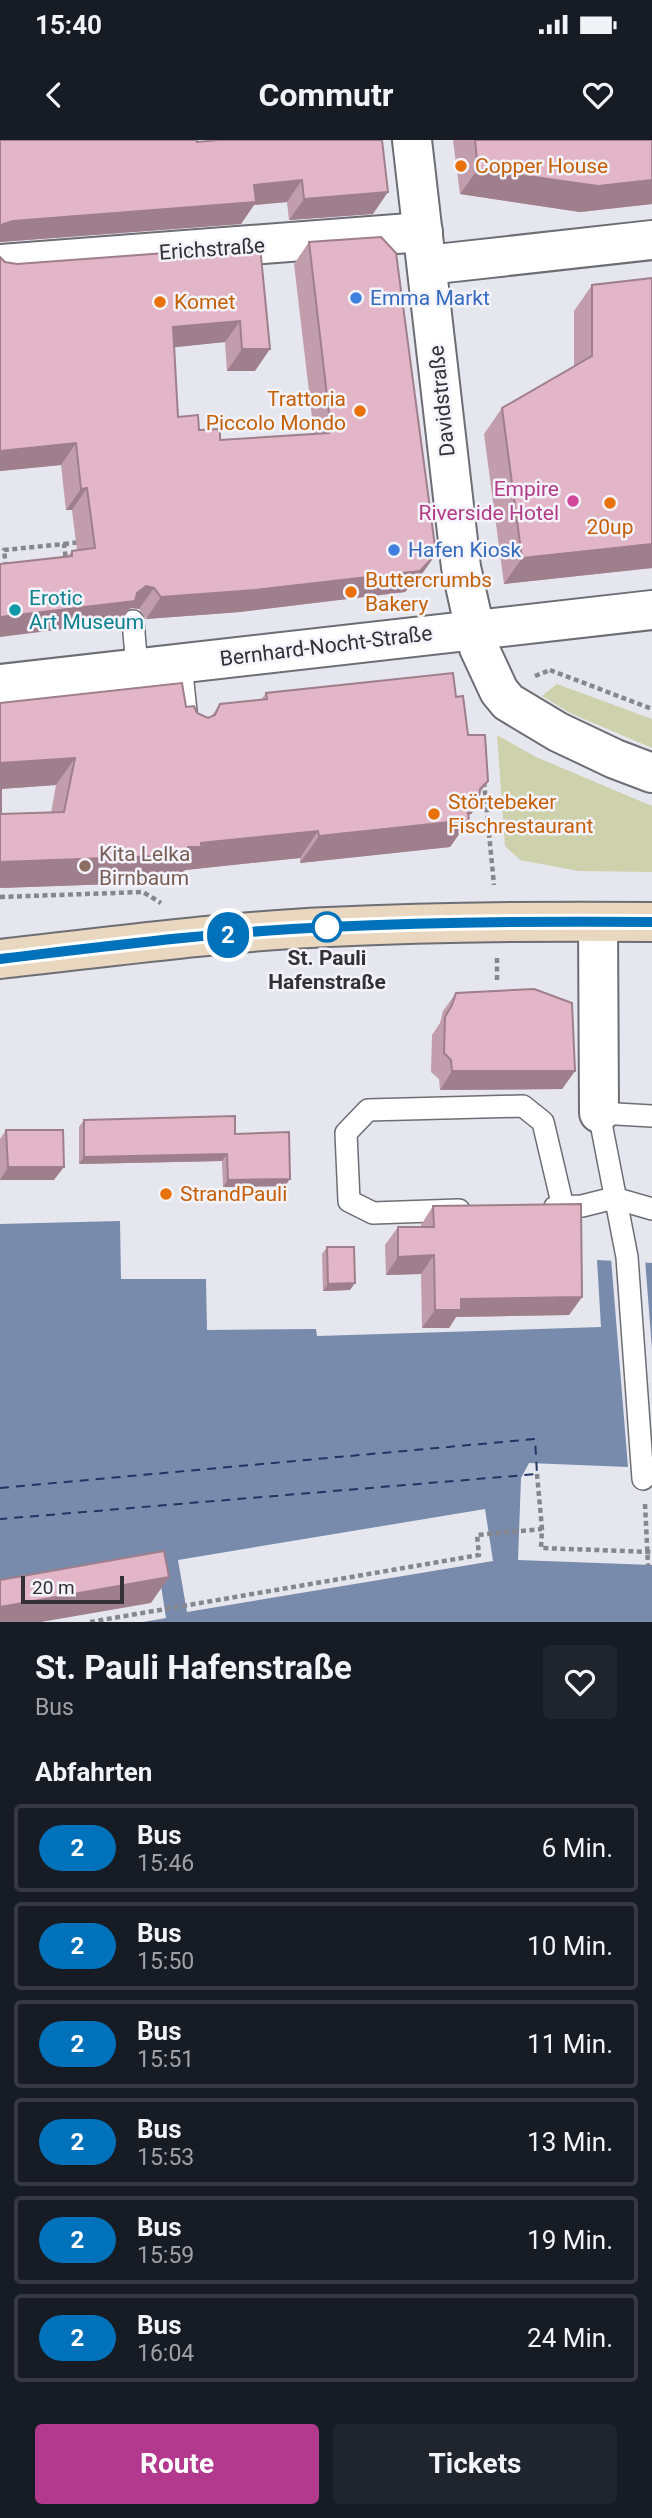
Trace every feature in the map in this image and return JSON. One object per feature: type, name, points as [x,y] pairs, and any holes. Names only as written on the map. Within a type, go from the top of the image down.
[{"type":"main road","points":[[0,959],[211,936],[327,927],[652,922]]},
{"type":"street","name":"Davidstraße","points":[[412,140],[461,567],[473,629],[487,667],[508,702],[558,732],[652,773]]},
{"type":"street","name":"Erichstraße","points":[[0,264],[652,240]]},
{"type":"street","name":"Bernhard-Nocht-Straße","points":[[0,684],[652,610]]},
{"type":"street","points":[[598,922],[599,1113]]},
{"type":"lane","points":[[133,621],[138,668]]},
{"type":"lane","points":[[181,663],[188,732]]},
{"type":"lane","points":[[481,1209],[373,1213],[349,1200],[346,1133],[368,1110],[523,1106],[543,1122],[563,1207]]},
{"type":"lane","points":[[643,1479],[627,1257],[599,1113],[652,1116]]},
{"type":"lane","points":[[536,1208],[582,1206],[614,1198],[652,1209]]},
{"type":"path","points":[[6,572],[4,550],[89,541]]},
{"type":"path","points":[[64,544],[68,571]]},
{"type":"path","points":[[550,670],[652,709]]},
{"type":"path","points":[[483,777],[495,893]]},
{"type":"path","points":[[0,897],[143,892],[166,906]]},
{"type":"path","points":[[497,954],[497,982]]},
{"type":"path","points":[[537,1474],[541,1548],[650,1552]]},
{"type":"path","points":[[646,1510],[650,1552],[648,1565]]},
{"type":"path","points":[[90,1622],[480,1555],[477,1535],[542,1529]]},
{"type":"green space","points":[[557,684],[652,719],[652,748],[570,713],[542,696]]},
{"type":"green space","points":[[497,735],[536,757],[652,806],[652,872],[578,871],[520,860],[505,846]]},
{"type":"water","points":[[120,1221],[121,1279],[206,1279],[207,1330],[316,1329],[317,1336],[601,1327],[597,1260],[652,1263],[652,1622],[0,1622],[0,1224]]},
{"type":"pier","points":[[611,1258],[645,1259],[652,1349],[652,1565],[518,1560],[521,1478],[529,1463],[628,1467]]},
{"type":"pier","points":[[485,1509],[493,1561],[187,1612],[178,1560]]},
{"type":"pier","points":[[158,1566],[166,1618],[143,1622],[0,1622]]},
{"type":"building","points":[[0,140],[382,140],[388,192],[304,199],[302,180],[254,185],[256,202],[13,221],[0,228]]},
{"type":"building","points":[[475,140],[652,140],[652,180],[598,186],[478,169]]},
{"type":"building","points":[[381,237],[396,253],[436,554],[420,571],[255,590],[161,597],[154,588],[146,586],[137,593],[135,601],[0,617],[0,564],[72,556],[72,551],[95,548],[87,488],[81,489],[76,443],[0,451],[0,257],[5,262],[17,264],[260,246],[270,349],[242,349],[240,321],[173,327],[178,417],[198,415],[199,430],[220,429],[220,440],[329,433],[331,430],[309,242]]},
{"type":"building","name":"Empire Riverside Hotel","points":[[652,278],[652,544],[522,558],[502,408],[592,356],[592,285]]},
{"type":"building","points":[[453,673],[456,697],[463,696],[468,735],[485,735],[488,781],[480,789],[479,799],[471,813],[468,813],[469,820],[319,836],[318,831],[201,843],[201,847],[188,847],[188,855],[0,862],[0,703],[182,683],[186,707],[194,706],[197,713],[208,718],[215,715],[220,704],[267,699],[266,693]],"holes":[[[75,758],[64,812],[1,814],[1,763]]]},
{"type":"building","points":[[534,989],[572,1003],[575,1071],[452,1071],[451,1060],[444,1053],[445,1017],[456,993]]},
{"type":"building","points":[[235,1116],[235,1134],[289,1132],[290,1179],[228,1180],[227,1154],[84,1157],[84,1120]]},
{"type":"building","points":[[6,1130],[63,1130],[64,1167],[8,1167]]},
{"type":"building","points":[[581,1204],[582,1297],[461,1299],[461,1310],[435,1310],[434,1255],[398,1257],[398,1227],[434,1227],[433,1206]]},
{"type":"building","points":[[327,1247],[354,1247],[355,1283],[328,1284]]},
{"type":"building","points":[[164,1551],[169,1577],[0,1607],[0,1580]]},
{"type":"ferry route","points":[[0,1488],[535,1439],[537,1474],[0,1519]]},
{"type":"bus line","name":"2","points":[[0,959],[211,936],[327,927],[652,922]]},
{"type":"place","name":"Copper House","points":[[461,166]]},
{"type":"place","name":"Emma Markt","points":[[356,298]]},
{"type":"place","name":"Komet","points":[[160,302]]},
{"type":"place","name":"Trattoria Piccolo Mondo","points":[[360,411]]},
{"type":"place","name":"Empire Riverside Hotel","points":[[573,501]]},
{"type":"place","name":"20up","points":[[610,503]]},
{"type":"place","name":"Hafen Kiosk","points":[[394,550]]},
{"type":"place","name":"Buttercrumbs Bakery","points":[[351,592]]},
{"type":"place","name":"Erotic Art Museum","points":[[15,610]]},
{"type":"place","name":"Störtebeker Fischrestaurant","points":[[434,814]]},
{"type":"place","name":"Kita Lelka Birnbaum","points":[[85,866]]},
{"type":"place","name":"St. Pauli Hafenstraße","points":[[327,927]]},
{"type":"place","name":"StrandPauli","points":[[166,1194]]}]
